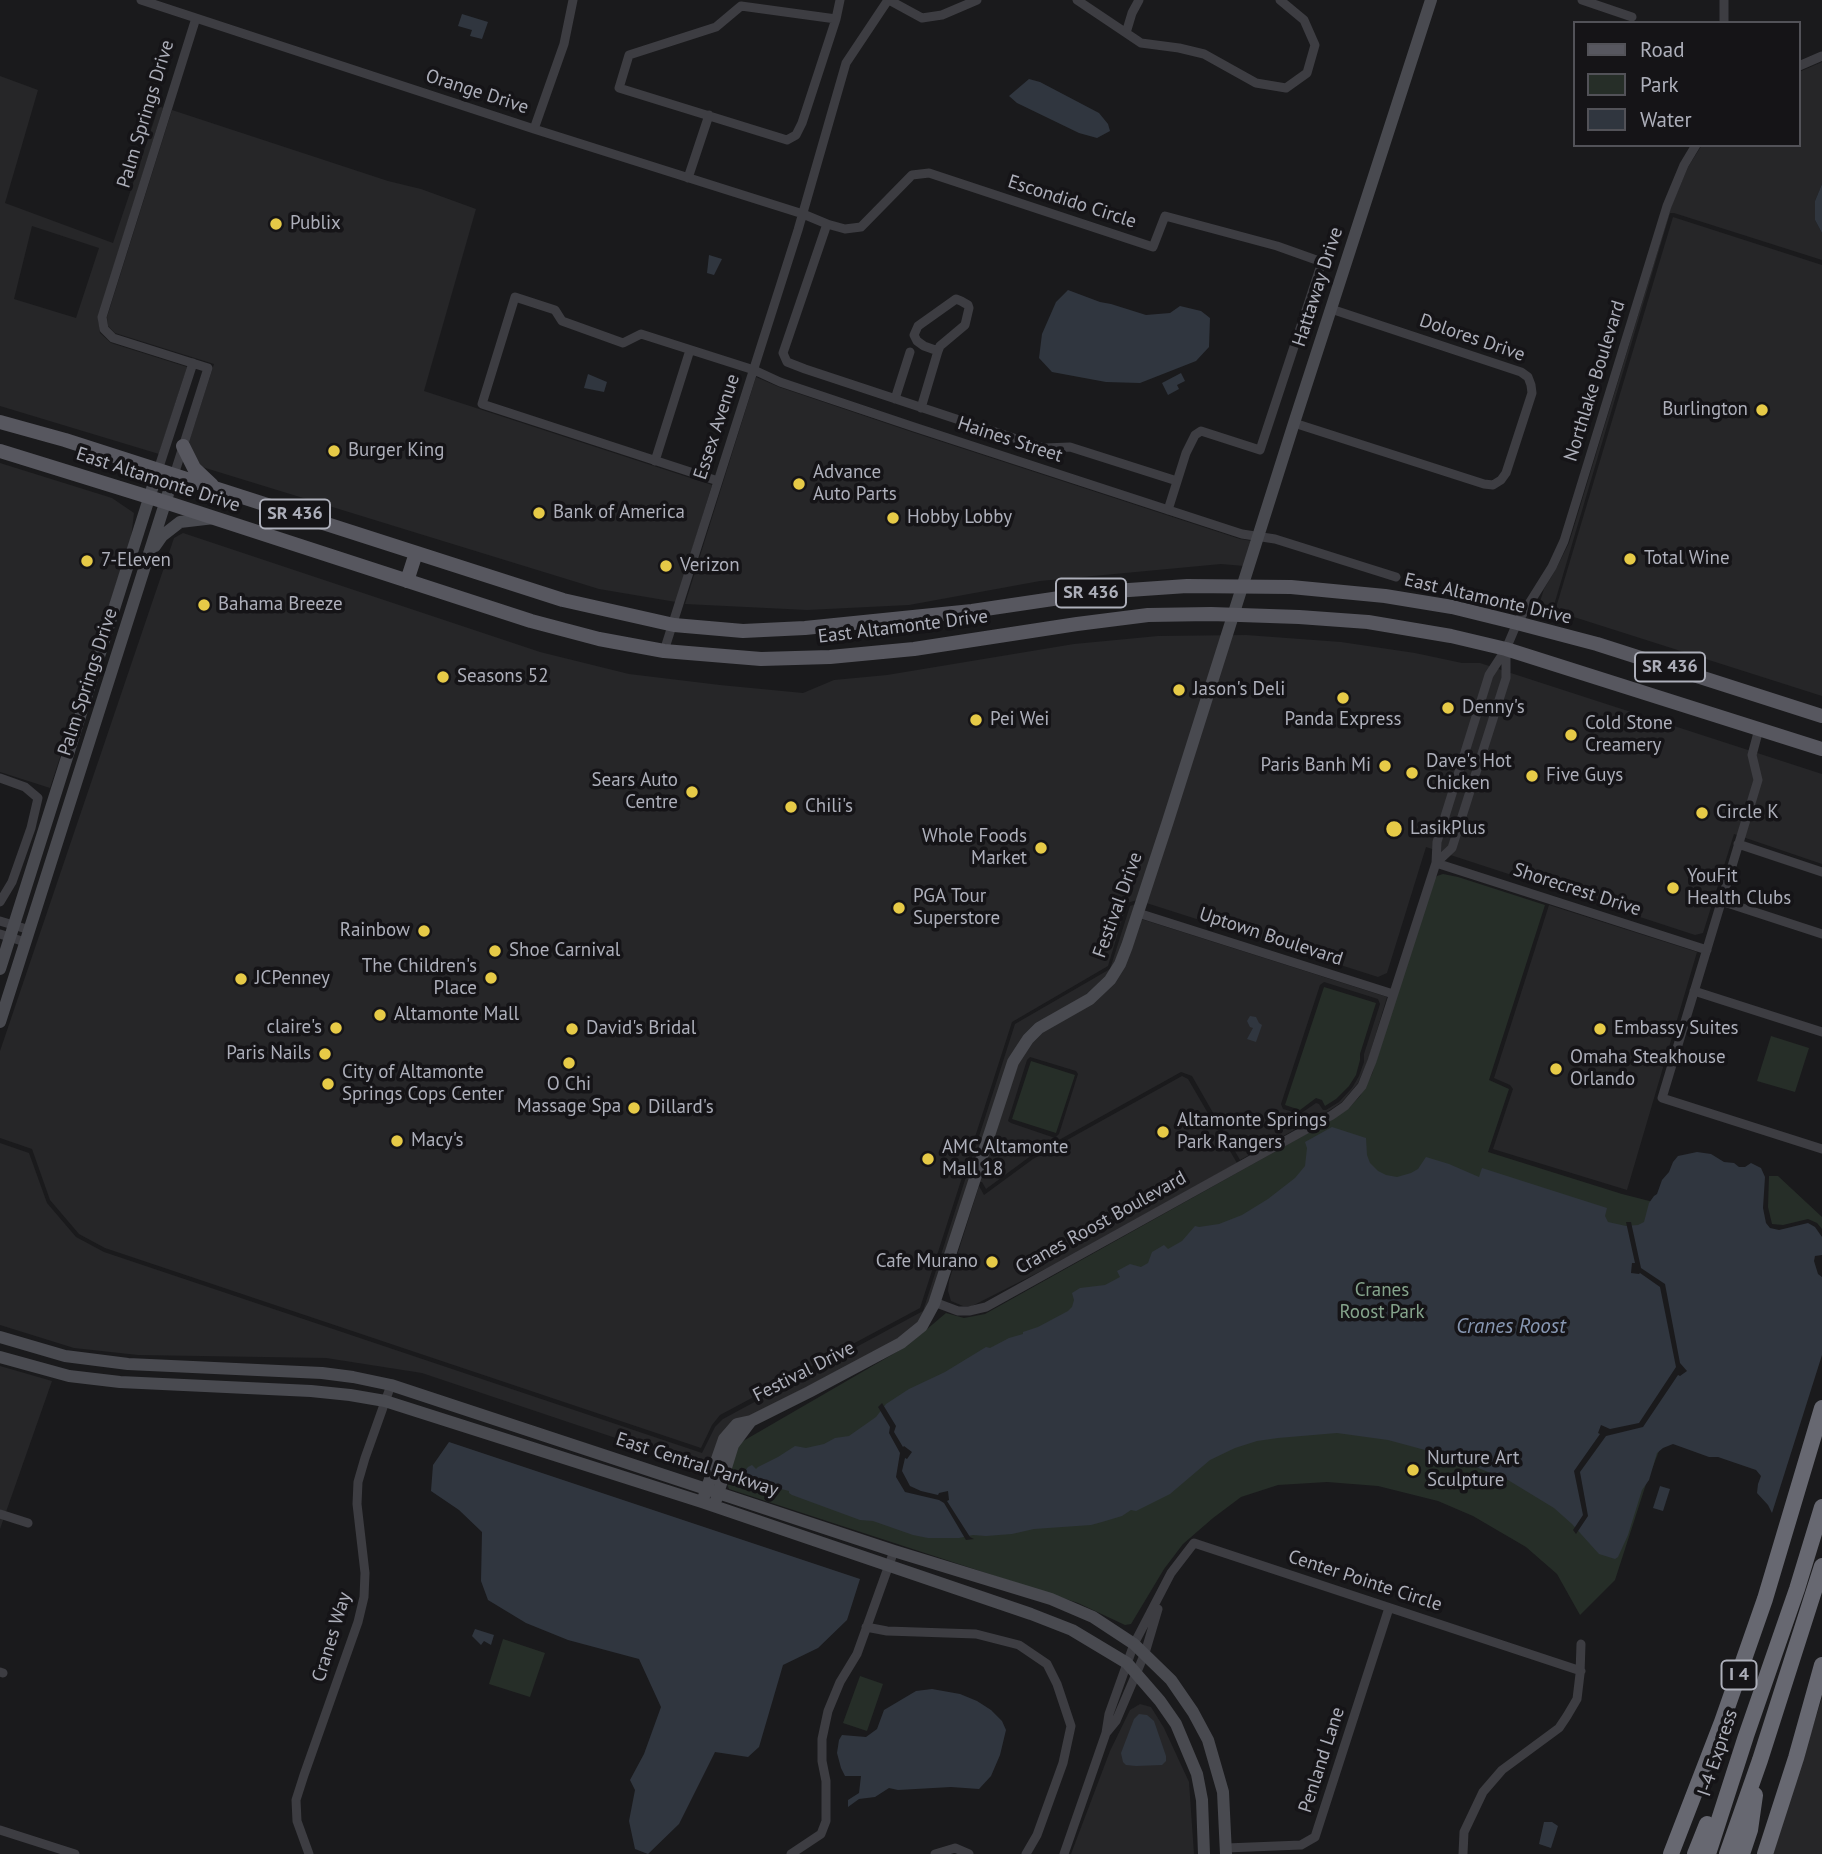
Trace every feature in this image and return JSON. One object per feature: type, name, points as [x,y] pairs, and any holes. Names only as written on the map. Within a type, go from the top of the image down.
[{"type":"highway","points":[[1798,1493],[1822,1408]]},
{"type":"highway","name":"I 4","points":[[1671,1854],[1722,1722],[1822,1423]]},
{"type":"highway","name":"I-4 Express","points":[[1708,1854],[1822,1507]]},
{"type":"highway","points":[[1727,1854],[1822,1566]]},
{"type":"highway","points":[[1765,1854],[1822,1665]]},
{"type":"highway","points":[[1695,1854],[1730,1762],[1746,1735]]},
{"type":"highway","points":[[1742,1854],[1750,1830],[1760,1760]]},
{"type":"main road","name":"Hattaway Drive","points":[[1243,586],[1431,0]]},
{"type":"main road","name":"SR 436","points":[[0,422],[563,600],[674,625]]},
{"type":"main road","points":[[183,446],[194,468],[216,489]]},
{"type":"main road","name":"East Altamonte Drive","points":[[0,451],[531,621],[599,639],[664,651],[761,659],[830,657],[914,649],[1148,615],[1235,614],[1368,622],[1451,636],[1506,649],[1822,749]]},
{"type":"main road","name":"Palm Springs Drive","points":[[0,969],[8,932],[158,470]]},
{"type":"main road","name":"Palm Springs Drive","points":[[0,1023],[174,475]]},
{"type":"main road","points":[[147,558],[162,536],[180,522],[214,518]]},
{"type":"main road","points":[[407,581],[416,553]]},
{"type":"main road","name":"East Altamonte Drive","points":[[674,625],[743,631],[805,628],[972,611],[1100,592],[1187,586],[1291,586],[1385,596],[1451,607],[1517,623],[1597,644],[1822,716]]},
{"type":"main road","name":"Festival Drive","points":[[708,1504],[724,1439],[737,1424],[751,1421],[901,1343],[922,1326],[934,1302],[1013,1062],[1039,1028],[1090,999],[1110,980],[1127,946],[1243,586]]},
{"type":"main road","name":"East Central Parkway","points":[[0,1337],[65,1356],[128,1364],[321,1373],[391,1385],[894,1551],[1051,1599],[1093,1617],[1134,1644],[1171,1680],[1208,1740],[1223,1792],[1226,1851]]},
{"type":"main road","name":"East Central Parkway","points":[[0,1357],[69,1376],[107,1381],[311,1391],[385,1401],[708,1504],[1019,1609],[1072,1630],[1127,1664],[1160,1701],[1176,1724],[1196,1774],[1202,1800],[1204,1854]]},
{"type":"street","name":"Orange Drive","points":[[141,0],[803,214]]},
{"type":"street","points":[[534,129],[564,44],[573,0]]},
{"type":"street","points":[[836,19],[741,3],[716,27],[629,55],[619,88],[787,140],[796,135],[802,123],[836,19],[840,0]]},
{"type":"street","points":[[889,0],[922,18],[942,15],[977,0]]},
{"type":"street","name":"Essex Avenue","points":[[664,651],[803,214],[846,63],[889,0]]},
{"type":"street","points":[[1077,0],[1140,43],[1204,54],[1256,83],[1286,88],[1307,73],[1315,45],[1304,20],[1280,0]]},
{"type":"street","points":[[1126,33],[1139,0]]},
{"type":"street","points":[[1582,0],[1633,17]]},
{"type":"street","points":[[1724,0],[1724,21]]},
{"type":"street","name":"Palm Springs Drive","points":[[174,475],[208,368],[113,338],[104,329],[103,317],[196,18]]},
{"type":"street","points":[[1801,65],[1822,56]]},
{"type":"street","points":[[688,178],[709,115]]},
{"type":"street","name":"Northlake Boulevard","points":[[1517,623],[1552,567],[1564,541],[1667,206],[1684,164],[1695,147]]},
{"type":"street","name":"Escondido Circle","points":[[803,214],[845,229],[861,227],[912,175],[929,173],[1153,247],[1165,216],[1277,246],[1321,262],[1260,450],[1201,431],[1195,435],[1186,453],[1168,510]]},
{"type":"street","points":[[827,224],[783,353],[787,362],[1044,448],[1070,447],[1177,481]]},
{"type":"street","name":"Haines Street","points":[[655,461],[482,404],[515,297],[555,310],[562,321],[624,343],[641,334],[1242,534],[1275,539],[1396,577]]},
{"type":"street","points":[[921,408],[938,351],[943,342],[965,325],[968,304],[957,299],[918,326],[914,335],[917,341],[938,351]]},
{"type":"street","name":"Dolores Drive","points":[[1294,423],[1484,484],[1493,485],[1507,473],[1532,393],[1528,377],[1521,372],[1331,309]]},
{"type":"street","points":[[690,350],[655,461],[718,481]]},
{"type":"street","points":[[895,399],[910,352]]},
{"type":"street","name":"Palm Springs Drive","points":[[158,470],[193,363]]},
{"type":"street","name":"Cranes Roost Boulevard","points":[[934,1302],[958,1311],[986,1307],[1345,1106],[1362,1086],[1370,1068],[1436,863],[1437,842],[1489,675],[1506,649],[1517,623]]},
{"type":"street","name":"Cranes Roost Boulevard","points":[[1436,863],[1452,848],[1506,678],[1506,649]]},
{"type":"street","points":[[1759,729],[1752,755],[1758,780],[1662,1098],[1822,1149]]},
{"type":"street","points":[[0,778],[25,787],[38,798],[31,828],[12,882],[0,902]]},
{"type":"street","points":[[1738,844],[1822,872]]},
{"type":"street","name":"Shorecrest Drive","points":[[1436,863],[1707,950]]},
{"type":"street","points":[[1721,901],[1822,934]]},
{"type":"street","name":"Uptown Boulevard","points":[[1138,913],[1393,994]]},
{"type":"street","points":[[0,921],[8,932],[27,936]]},
{"type":"street","points":[[1694,991],[1822,1032]]},
{"type":"street","name":"Cranes Way","points":[[309,1854],[297,1821],[296,1800],[358,1622],[364,1597],[365,1573],[357,1504],[358,1482],[391,1385]]},
{"type":"street","points":[[0,1514],[28,1523]]},
{"type":"street","name":"Center Pointe Circle","points":[[1106,1733],[1109,1714],[1134,1644],[1171,1573],[1194,1544],[1581,1671]]},
{"type":"street","points":[[791,1854],[821,1834],[827,1821],[822,1739],[828,1711],[840,1682],[857,1654],[894,1551]]},
{"type":"street","name":"Center Pointe Circle","points":[[1106,1733],[1115,1720],[1145,1653],[1162,1593]]},
{"type":"street","name":"Penland Lane","points":[[1226,1851],[1301,1845],[1315,1837],[1389,1608]]},
{"type":"street","points":[[866,1627],[887,1632],[976,1634],[1019,1645],[1046,1664],[1057,1684],[1071,1726],[1063,1763],[1037,1835],[1026,1854]]},
{"type":"street","points":[[1463,1854],[1464,1832],[1483,1792],[1502,1770],[1559,1728],[1577,1699],[1581,1643]]},
{"type":"street","points":[[1064,1854],[1106,1733]]},
{"type":"street","points":[[0,1830],[75,1854]]},
{"type":"street","points":[[935,1854],[955,1848],[969,1854]]},
{"type":"shaded area","points":[[1822,62],[1822,184],[1815,201],[1815,220],[1822,233],[1822,260],[1670,213],[1552,612],[1538,608],[1544,589],[1569,543],[1671,207],[1688,167],[1701,147],[1801,147],[1801,71]]},
{"type":"shaded area","points":[[0,76],[38,90],[5,203],[113,243],[159,106],[163,108],[98,318],[100,333],[111,343],[187,367],[159,454],[0,406]],"holes":[[[32,226],[99,248],[76,318],[14,299]]]},
{"type":"shaded area","points":[[172,110],[476,209],[424,391],[712,485],[676,602],[599,589],[199,466],[188,445],[214,364],[115,333],[108,326],[107,317]]},
{"type":"shaded area","points":[[1673,217],[1822,265],[1822,696],[1555,611]]},
{"type":"shaded area","points":[[756,377],[912,432],[1252,541],[1244,566],[1221,564],[1040,581],[909,605],[807,610],[685,604]]},
{"type":"shaded area","points":[[0,463],[112,498],[134,513],[131,538],[50,788],[0,772]]},
{"type":"shaded area","name":"Altamonte Mall","points":[[183,533],[540,652],[629,674],[720,685],[803,693],[834,680],[887,675],[1074,644],[1158,636],[1246,635],[1341,642],[1462,663],[1480,663],[1822,774],[1822,864],[1734,834],[1703,933],[1695,935],[1426,847],[1387,973],[1378,977],[1137,900],[1127,903],[1108,966],[1012,1022],[920,1308],[720,1415],[701,1448],[105,1248],[79,1234],[50,1200],[32,1149],[0,1138],[0,1051],[174,538]]},
{"type":"shaded area","points":[[1136,904],[1123,945],[1107,977],[1097,987],[1025,1036],[930,1300],[919,1323],[898,1339],[744,1420],[714,1471],[422,1373],[326,1358],[138,1355],[74,1348],[0,1325],[0,1143],[29,1153],[47,1203],[76,1237],[104,1252],[702,1453],[715,1427],[723,1419],[923,1311],[1015,1024],[1110,969],[1130,906]]},
{"type":"shaded area","points":[[1549,905],[1697,952],[1627,1190],[1493,1149],[1513,1089],[1494,1078]]},
{"type":"shaded area","points":[[1141,919],[1387,997],[1368,1060],[1358,1083],[1342,1102],[1240,1160],[1192,1076],[1181,1072],[1032,1155],[986,1189],[982,1182],[978,1182],[1018,1064],[1042,1032],[1092,1004]],"holes":[[[1324,982],[1378,999],[1380,1004],[1364,1054],[1364,1062],[1352,1088],[1339,1102],[1326,1110],[1316,1103],[1300,1114],[1283,1109],[1281,1104],[1320,985]],[[1030,1057],[1076,1071],[1078,1074],[1059,1134],[1055,1138],[1008,1121]]]},
{"type":"shaded area","points":[[1182,1076],[1188,1079],[1237,1163],[1047,1268],[972,1306],[951,1301],[949,1281],[979,1186],[984,1195],[1033,1159]]},
{"type":"shaded area","points":[[0,1366],[52,1381],[0,1529]]},
{"type":"shaded area","points":[[1822,1698],[1822,1854],[1772,1854]]},
{"type":"shaded area","points":[[1140,1704],[1151,1707],[1164,1728],[1189,1782],[1194,1854],[1071,1854],[1110,1751],[1130,1710]]},
{"type":"green space","name":"Cranes Roost","points":[[1443,874],[1545,905],[1489,1080],[1509,1089],[1488,1152],[1669,1206],[1659,1451],[1615,1580],[1580,1615],[1557,1574],[1526,1547],[1473,1516],[1438,1501],[1378,1486],[1327,1482],[1278,1485],[1241,1497],[1183,1544],[1164,1569],[1131,1624],[1125,1625],[1078,1603],[729,1489],[724,1477],[738,1444],[907,1346],[946,1313],[964,1318],[985,1314],[1348,1109],[1360,1096],[1372,1074],[1434,879]]},
{"type":"green space","points":[[1324,987],[1376,1003],[1356,1075],[1349,1086],[1325,1106],[1322,1100],[1316,1098],[1300,1110],[1285,1105]]},
{"type":"green space","points":[[1771,1036],[1809,1048],[1795,1092],[1757,1081]]},
{"type":"green space","points":[[1031,1061],[1075,1075],[1056,1133],[1012,1119]]},
{"type":"green space","points":[[1769,1176],[1778,1176],[1822,1217],[1822,1229],[1808,1219],[1783,1225],[1772,1224],[1768,1207]]},
{"type":"green space","points":[[503,1639],[545,1653],[530,1697],[489,1684]]},
{"type":"green space","points":[[860,1676],[883,1684],[867,1731],[843,1723]]},
{"type":"water","points":[[462,14],[488,22],[482,39],[470,36],[472,30],[458,26]]},
{"type":"water","points":[[1029,79],[1040,82],[1099,113],[1110,131],[1097,138],[1079,133],[1017,103],[1009,96]]},
{"type":"water","points":[[1822,184],[1822,233],[1815,220],[1815,201]]},
{"type":"water","points":[[709,255],[722,259],[714,275],[707,273]]},
{"type":"water","points":[[1068,290],[1146,315],[1170,313],[1180,306],[1201,311],[1210,318],[1209,347],[1196,361],[1140,383],[1106,382],[1052,372],[1039,358],[1042,334],[1056,302]]},
{"type":"water","points":[[1181,373],[1185,381],[1177,385],[1179,389],[1168,395],[1162,383]]},
{"type":"water","points":[[588,374],[607,382],[604,392],[584,388]]},
{"type":"water","points":[[1250,1016],[1256,1017],[1262,1025],[1256,1042],[1247,1039],[1253,1028],[1247,1021]]},
{"type":"water","name":"Cranes Roost","points":[[1332,1127],[1366,1138],[1370,1163],[1386,1175],[1397,1177],[1411,1173],[1418,1169],[1426,1157],[1479,1177],[1482,1168],[1607,1208],[1605,1216],[1608,1222],[1626,1226],[1644,1222],[1649,1203],[1678,1156],[1697,1152],[1711,1154],[1739,1167],[1751,1163],[1761,1168],[1765,1177],[1763,1208],[1766,1223],[1770,1228],[1779,1230],[1808,1223],[1815,1227],[1822,1237],[1822,1255],[1815,1256],[1814,1261],[1818,1274],[1822,1277],[1822,1355],[1772,1513],[1757,1493],[1761,1476],[1756,1470],[1673,1444],[1657,1453],[1628,1535],[1615,1559],[1599,1554],[1554,1508],[1508,1480],[1451,1457],[1388,1440],[1337,1433],[1257,1441],[1210,1460],[1170,1494],[1136,1511],[1131,1510],[1122,1516],[1091,1525],[1034,1529],[1012,1534],[959,1538],[913,1535],[873,1521],[860,1520],[792,1495],[789,1491],[742,1479],[748,1467],[752,1465],[756,1469],[795,1446],[806,1448],[849,1436],[876,1417],[886,1404],[909,1389],[945,1372],[986,1347],[990,1348],[1023,1334],[1068,1311],[1074,1300],[1072,1293],[1080,1288],[1105,1285],[1120,1277],[1117,1271],[1130,1264],[1141,1267],[1148,1263],[1152,1252],[1164,1245],[1168,1249],[1182,1241],[1195,1226],[1219,1224],[1242,1215],[1295,1178],[1305,1166],[1305,1142]]},
{"type":"water","points":[[449,1442],[860,1579],[847,1620],[818,1648],[783,1665],[759,1747],[748,1757],[715,1752],[679,1824],[648,1854],[635,1849],[629,1821],[635,1790],[630,1780],[644,1754],[661,1707],[639,1659],[568,1640],[526,1623],[488,1600],[481,1581],[482,1532],[459,1510],[431,1491],[433,1465]]},
{"type":"water","points":[[1660,1486],[1670,1489],[1663,1511],[1653,1508]]},
{"type":"water","points":[[475,1629],[494,1635],[491,1645],[484,1641],[481,1645],[472,1636]]},
{"type":"water","points":[[932,1689],[960,1694],[977,1701],[1002,1721],[1006,1730],[991,1776],[979,1789],[889,1788],[875,1797],[859,1799],[848,1807],[848,1800],[859,1793],[861,1776],[845,1776],[841,1768],[837,1753],[842,1735],[866,1737],[877,1729],[884,1710],[916,1691]]},
{"type":"water","points":[[1139,1714],[1147,1715],[1154,1721],[1166,1756],[1162,1765],[1136,1766],[1123,1762],[1121,1753],[1134,1719]]},
{"type":"water","points":[[1544,1822],[1552,1822],[1558,1826],[1551,1848],[1539,1844]]},
{"type":"pier","points":[[1626,1222],[1631,1222],[1641,1268],[1665,1284],[1680,1363],[1687,1371],[1678,1375],[1643,1427],[1606,1436],[1580,1472],[1588,1516],[1576,1534],[1573,1530],[1583,1515],[1574,1471],[1600,1434],[1601,1425],[1610,1429],[1639,1423],[1676,1367],[1660,1287],[1640,1273],[1631,1273],[1632,1263],[1635,1263]]},
{"type":"pier","points":[[882,1403],[896,1426],[894,1432],[903,1447],[912,1452],[905,1458],[902,1471],[910,1486],[938,1495],[948,1491],[947,1501],[970,1537],[974,1539],[966,1540],[944,1503],[905,1492],[896,1477],[900,1453],[889,1433],[890,1427],[878,1407]]},
{"type":"place","name":"Publix","points":[[276,224]]},
{"type":"place","name":"Burlington","points":[[1762,410]]},
{"type":"place","name":"Burger King","points":[[334,451]]},
{"type":"place","name":"Advance Auto Parts","points":[[799,484]]},
{"type":"place","name":"Bank of America","points":[[539,513]]},
{"type":"place","name":"Hobby Lobby","points":[[893,518]]},
{"type":"place","name":"Total Wine","points":[[1630,559]]},
{"type":"place","name":"7-Eleven","points":[[87,561]]},
{"type":"place","name":"Verizon","points":[[666,566]]},
{"type":"place","name":"Bahama Breeze","points":[[204,605]]},
{"type":"place","name":"Seasons 52","points":[[443,677]]},
{"type":"place","name":"Jason's Deli","points":[[1179,690]]},
{"type":"place","name":"Panda Express","points":[[1343,698]]},
{"type":"place","name":"Denny's","points":[[1448,708]]},
{"type":"place","name":"Pei Wei","points":[[976,720]]},
{"type":"place","name":"Cold Stone Creamery","points":[[1571,735]]},
{"type":"place","name":"Paris Banh Mi","points":[[1385,766]]},
{"type":"place","name":"Dave's Hot Chicken","points":[[1412,773]]},
{"type":"place","name":"Five Guys","points":[[1532,776]]},
{"type":"place","name":"Sears Auto Centre","points":[[692,792]]},
{"type":"place","name":"Chili's","points":[[791,807]]},
{"type":"place","name":"Circle K","points":[[1702,813]]},
{"type":"place","name":"LasikPlus","points":[[1394,829]]},
{"type":"place","name":"Whole Foods Market","points":[[1041,848]]},
{"type":"place","name":"YouFit Health Clubs","points":[[1673,888]]},
{"type":"place","name":"PGA Tour Superstore","points":[[899,908]]},
{"type":"place","name":"Rainbow","points":[[424,931]]},
{"type":"place","name":"Shoe Carnival","points":[[495,951]]},
{"type":"place","name":"The Children's Place","points":[[491,978]]},
{"type":"place","name":"JCPenney","points":[[241,979]]},
{"type":"place","name":"Altamonte Mall","points":[[380,1015]]},
{"type":"place","name":"claire's","points":[[336,1028]]},
{"type":"place","name":"David's Bridal","points":[[572,1029]]},
{"type":"place","name":"Embassy Suites","points":[[1600,1029]]},
{"type":"place","name":"Paris Nails","points":[[325,1054]]},
{"type":"place","name":"O Chi Massage Spa","points":[[569,1063]]},
{"type":"place","name":"Omaha Steakhouse Orlando","points":[[1556,1069]]},
{"type":"place","name":"City of Altamonte Springs Cops Center","points":[[328,1084]]},
{"type":"place","name":"Dillard's","points":[[634,1108]]},
{"type":"place","name":"Altamonte Springs Park Rangers","points":[[1163,1132]]},
{"type":"place","name":"Macy's","points":[[397,1141]]},
{"type":"place","name":"AMC Altamonte Mall 18","points":[[928,1159]]},
{"type":"place","name":"Cafe Murano","points":[[992,1262]]},
{"type":"place","name":"Nurture Art Sculpture","points":[[1413,1470]]},
{"type":"park label","name":"Cranes Roost Park","points":[[1382,1302]]}]
